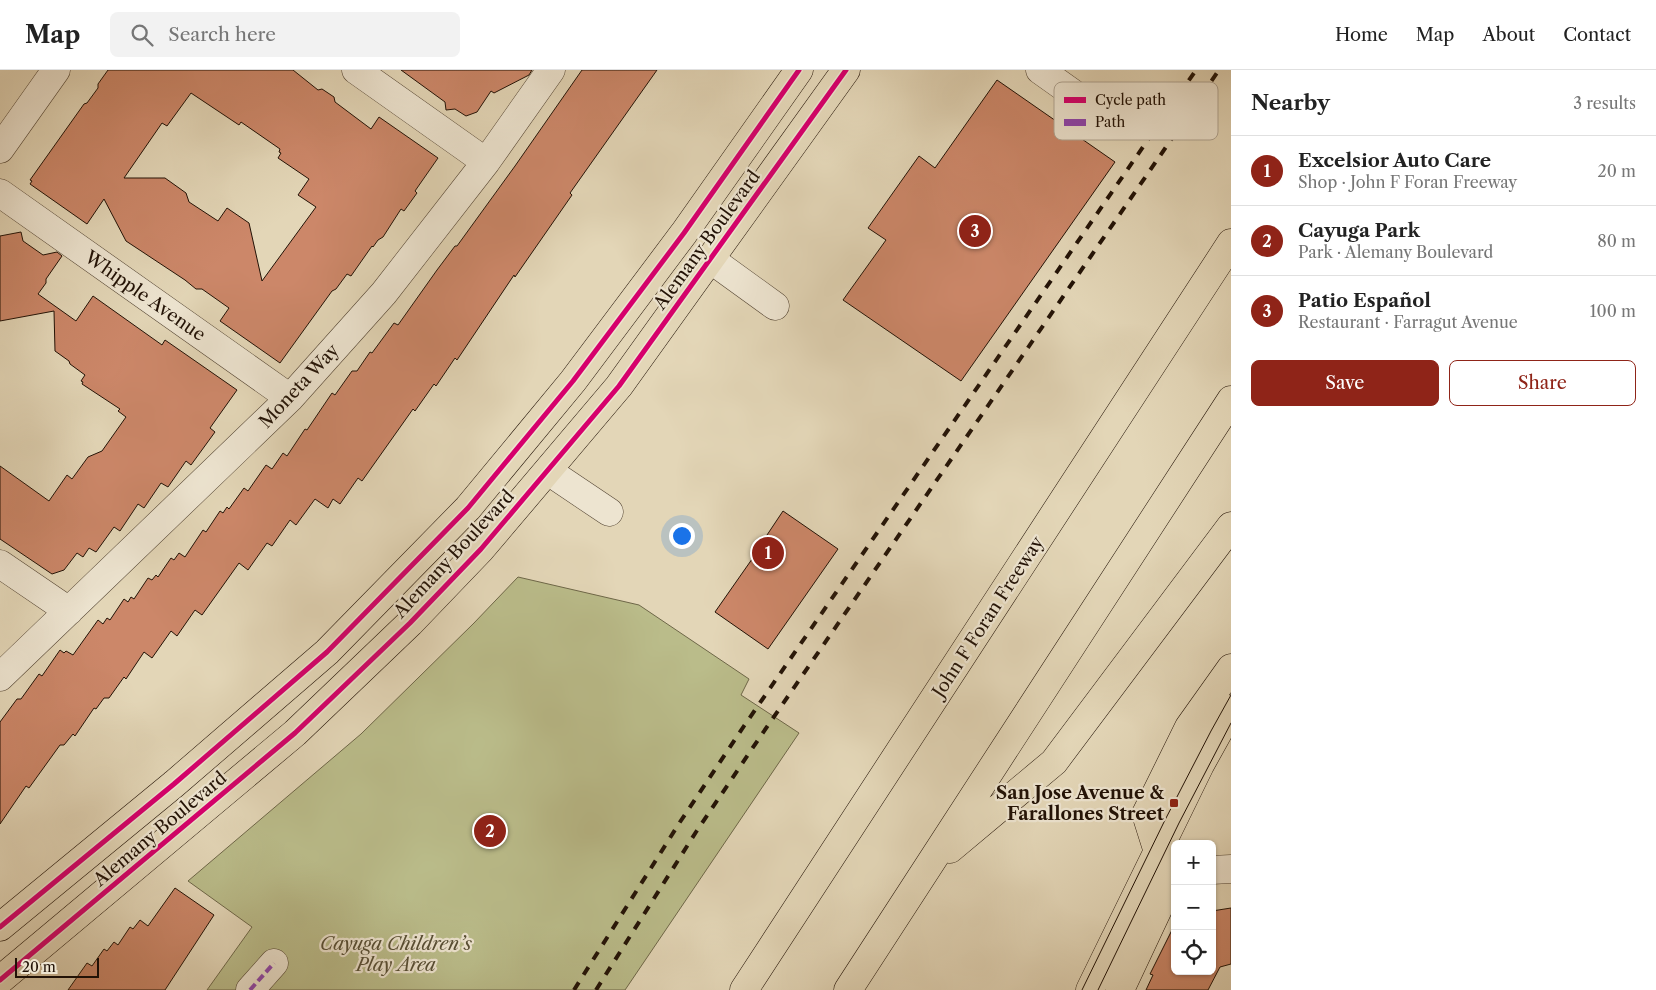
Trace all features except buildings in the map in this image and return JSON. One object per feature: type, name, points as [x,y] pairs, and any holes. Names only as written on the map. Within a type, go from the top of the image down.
[{"type":"main road","name":"Alemany Boulevard","points":[[0,927],[174,784],[327,652],[468,508],[574,381],[684,233],[799,70]]},
{"type":"main road","name":"Alemany Boulevard","points":[[0,980],[294,733],[436,596],[481,549],[619,386],[846,70]]},
{"type":"main road","name":"John F Foran Freeway","points":[[744,990],[1231,243]]},
{"type":"main road","points":[[848,990],[1231,400]]},
{"type":"main road","points":[[929,866],[1054,762],[1231,526]]},
{"type":"main road","points":[[1120,990],[1166,892],[1166,855],[1146,814],[1189,727],[1231,668]]},
{"type":"main road","points":[[1090,990],[1166,855],[1200,765],[1231,709]]},
{"type":"street","points":[[0,149],[56,70]]},
{"type":"street","points":[[356,70],[486,162]]},
{"type":"street","name":"Moneta Way","points":[[0,677],[290,398],[384,293],[486,162],[551,70]]},
{"type":"street","points":[[1040,70],[1057,82]]},
{"type":"street","name":"Whipple Avenue","points":[[0,193],[290,398]]},
{"type":"street","points":[[710,259],[775,306]]},
{"type":"street","points":[[548,471],[609,512]]},
{"type":"street","points":[[0,564],[69,611]]},
{"type":"street","points":[[1216,870],[1231,869]]},
{"type":"street","points":[[250,990],[274,962]]},
{"type":"green space","name":"Cayuga Children’s Play Area","points":[[518,577],[639,605],[749,679],[741,695],[799,733],[625,990],[207,990],[252,927],[188,881],[361,734]]},
{"type":"tram line","points":[[1082,990],[1165,820],[1231,695]]},
{"type":"tram line","points":[[1098,990],[1179,823],[1231,723]]},
{"type":"railway","points":[[1188,82],[1196,70]]},
{"type":"railway","points":[[1211,82],[1219,70]]},
{"type":"railway","points":[[574,990],[680,822],[744,726],[1148,140]]},
{"type":"railway","points":[[596,990],[696,832],[760,737],[1171,140]]},
{"type":"marked path","points":[[250,990],[274,963]]},
{"type":"cycle path","points":[[0,927],[174,784],[327,652],[468,508],[573,381],[684,233],[799,70]]},
{"type":"cycle path","points":[[0,980],[295,733],[410,623],[481,549],[619,386],[846,70]]},
{"type":"place","name":"Patio Español","points":[[975,231]]},
{"type":"place","name":"Excelsior Auto Care","points":[[768,553]]},
{"type":"place","name":"San Jose Avenue & Farallones Street","points":[[1174,803]]},
{"type":"place","name":"Cayuga Park","points":[[490,831]]}]
